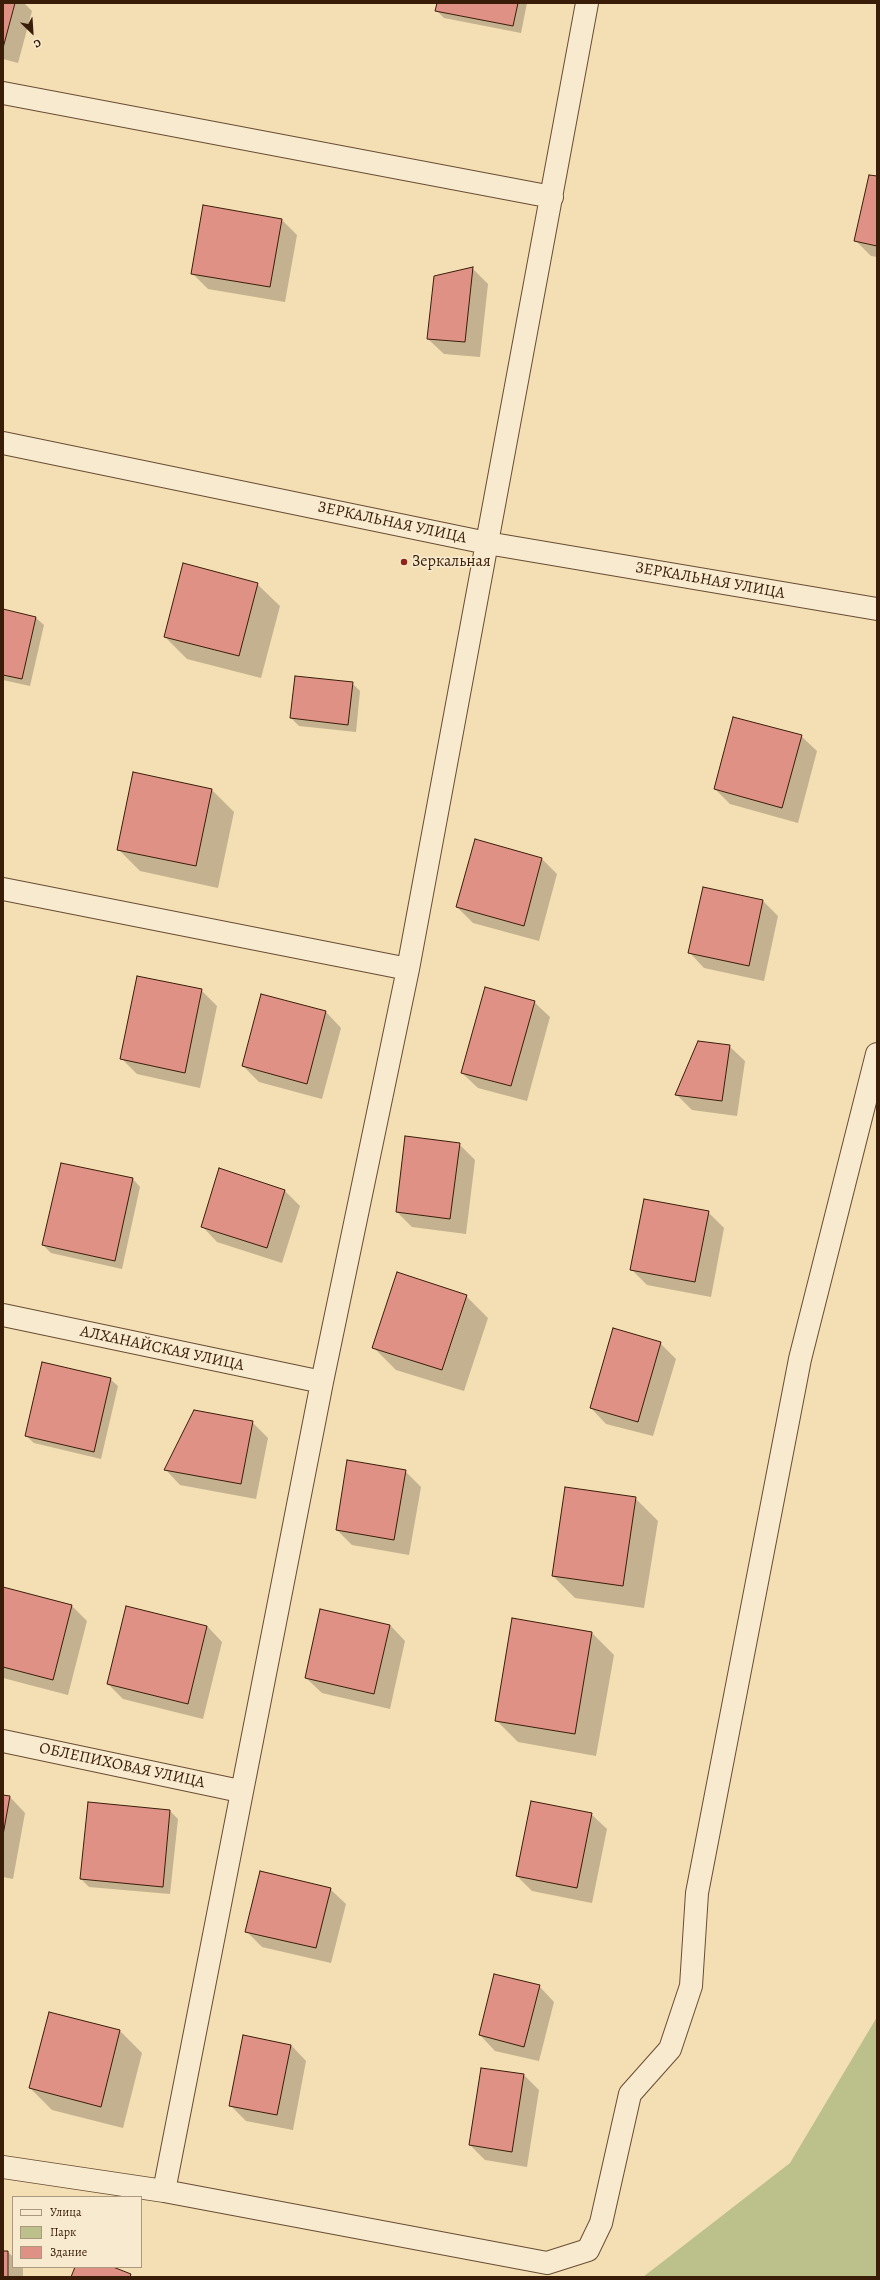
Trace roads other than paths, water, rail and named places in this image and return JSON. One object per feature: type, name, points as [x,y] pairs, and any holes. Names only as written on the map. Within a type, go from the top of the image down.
[{"type":"street","points":[[164,2191],[240,1790],[322,1382],[408,969],[587,3]]},
{"type":"street","points":[[3,93],[552,197]]},
{"type":"street","name":"ЗЕРКАЛЬНАЯ УЛИЦА","points":[[3,443],[487,543],[877,609]]},
{"type":"street","points":[[3,889],[408,969]]},
{"type":"street","points":[[3,2167],[164,2191],[547,2263],[588,2250],[601,2223],[630,2094],[670,2049],[691,1986],[697,1893],[800,1359],[877,1054]]},
{"type":"street","name":"АЛХАНАЙСКАЯ УЛИЦА","points":[[3,1315],[322,1382]]},
{"type":"street","name":"ОБЛЕПИХОВАЯ УЛИЦА","points":[[3,1741],[240,1790]]},
{"type":"place","name":"Зеркальная","points":[[404,562]]}]
